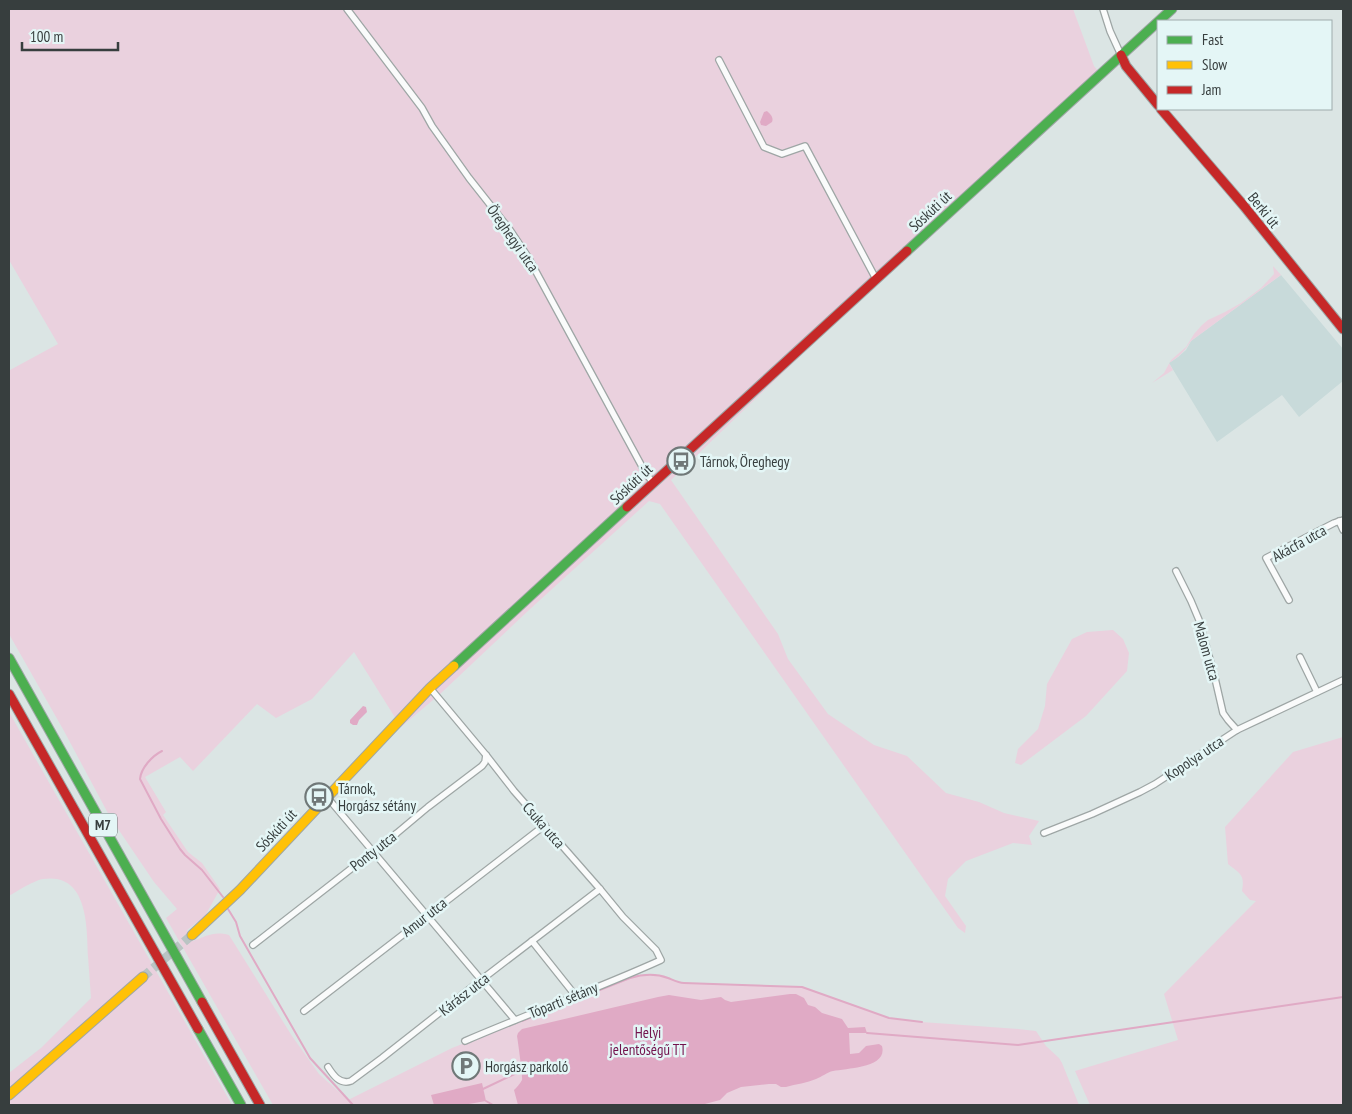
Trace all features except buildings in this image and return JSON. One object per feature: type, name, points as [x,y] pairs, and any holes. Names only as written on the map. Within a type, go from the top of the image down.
[{"type":"main road","name":"Sóskúti út","points":[[1160,20],[1172,9]]},
{"type":"main road","name":"Sóskúti út","points":[[192,935],[240,890],[430,688],[1157,22]]},
{"type":"main road","points":[[1120,55],[1126,66],[1157,104]]},
{"type":"main road","name":"Berki út","points":[[1162,110],[1244,206],[1343,329]]},
{"type":"main road","name":"M7","points":[[9,658],[260,1105]]},
{"type":"main road","name":"M7","points":[[9,694],[241,1105]]},
{"type":"main road","points":[[9,1094],[143,977]]},
{"type":"street","name":"Öreghegyi utca","points":[[348,9],[422,108],[453,156],[510,230],[528,257],[640,464],[653,483]]},
{"type":"street","points":[[1103,9],[1120,55]]},
{"type":"street","points":[[719,60],[764,147],[782,154],[805,146],[876,279]]},
{"type":"street","points":[[1341,521],[1343,530]]},
{"type":"street","name":"Akácfa utca","points":[[1289,600],[1266,558],[1341,521]]},
{"type":"street","name":"Malom utca","points":[[1176,571],[1199,620],[1223,713],[1237,730]]},
{"type":"street","points":[[1300,657],[1317,692]]},
{"type":"street","name":"Kopolya utca","points":[[1044,833],[1140,792],[1237,730],[1343,680]]},
{"type":"street","name":"Csuka utca","points":[[430,688],[514,791],[632,928],[656,950],[661,960]]},
{"type":"street","name":"Ponty utca","points":[[253,945],[482,766],[486,762],[486,755]]},
{"type":"street","points":[[326,797],[515,1020]]},
{"type":"street","name":"Amur utca","points":[[304,1011],[545,825]]},
{"type":"street","name":"Kárász utca","points":[[328,1067],[341,1081],[351,1081],[600,889]]},
{"type":"street","points":[[532,941],[575,995]]},
{"type":"street","name":"Tóparti sétány","points":[[465,1041],[661,960]]},
{"type":"shaded area","points":[[767,111],[772,117],[772,122],[766,126],[761,125],[760,122],[764,112]]},
{"type":"shaded area","points":[[1281,275],[1343,349],[1343,381],[1299,417],[1282,395],[1217,442],[1169,363],[1186,350],[1191,341]]},
{"type":"shaded area","points":[[363,706],[366,707],[367,712],[357,725],[353,725],[350,723],[350,720]]},
{"type":"shaded area","points":[[796,994],[804,998],[808,1005],[815,1007],[822,1013],[842,1019],[848,1028],[865,1027],[867,1033],[849,1033],[850,1054],[859,1053],[866,1046],[879,1044],[882,1046],[882,1053],[879,1059],[865,1066],[831,1072],[813,1080],[786,1087],[769,1084],[741,1087],[727,1093],[720,1100],[701,1105],[518,1105],[514,1090],[522,1080],[517,1036],[522,1029],[669,995],[701,1000],[721,997],[731,1002]]},
{"type":"shaded area","points":[[482,1083],[486,1101],[463,1105],[434,1105],[431,1095]]},
{"type":"green space","name":"Helyi jelentőségű TT","points":[[9,9],[1073,9],[1094,66],[1102,76],[871,288],[671,480],[778,634],[788,659],[828,714],[874,745],[907,756],[946,793],[979,802],[1004,813],[1039,821],[1029,836],[1032,845],[1013,843],[966,861],[948,879],[945,896],[966,926],[965,933],[958,928],[660,504],[649,501],[439,695],[401,727],[354,652],[312,699],[276,718],[257,704],[193,771],[180,757],[145,777],[166,812],[163,815],[188,852],[202,863],[220,889],[205,916],[187,930],[193,941],[214,934],[229,935],[292,1036],[319,1074],[348,1100],[452,1048],[630,978],[658,975],[682,983],[802,987],[889,1018],[1036,1031],[1046,1046],[1062,1063],[1079,1105],[273,1105],[166,918],[177,909],[154,882],[110,817],[9,634],[9,368],[10,370],[58,344],[9,260]]},
{"type":"green space","points":[[1273,266],[1281,275],[1191,341],[1182,354],[1170,363],[1208,320],[1241,303],[1261,288],[1274,274]]},
{"type":"green space","points":[[1169,363],[1173,370],[1152,383],[1164,373]]},
{"type":"green space","points":[[1113,630],[1123,639],[1129,653],[1127,671],[1086,716],[1021,765],[1015,763],[1018,749],[1038,729],[1045,706],[1047,684],[1072,639],[1087,632]]},
{"type":"green space","points":[[9,712],[232,1105],[9,1105],[9,1073],[41,1048],[91,998],[87,931],[82,904],[77,893],[69,884],[58,879],[43,879],[9,896]]},
{"type":"green space","points":[[1343,737],[1343,1105],[1090,1105],[1075,1071],[1178,1040],[1164,994],[1256,901],[1250,900],[1242,891],[1243,881],[1241,875],[1228,864],[1225,827],[1293,752]]},
{"type":"waterway","points":[[162,751],[148,763],[142,771],[140,779],[161,819],[180,849],[202,870],[223,897]]},
{"type":"waterway","points":[[228,909],[236,922],[240,936],[310,1058],[353,1105]]},
{"type":"waterway","points":[[522,1021],[630,978],[658,975],[682,983],[802,987],[889,1018],[922,1022]]},
{"type":"waterway","points":[[867,1033],[1018,1045],[1343,997]]},
{"type":"waterway","points":[[483,1089],[521,1071]]},
{"type":"waterway","points":[[486,1101],[493,1105]]},
{"type":"tunnel","points":[[143,977],[192,935]]},
{"type":"traffic: fast","points":[[1160,20],[1172,9]]},
{"type":"traffic: fast","points":[[907,251],[1157,23]]},
{"type":"traffic: fast","points":[[454,666],[627,507]]},
{"type":"traffic: fast","points":[[9,658],[202,1002]]},
{"type":"traffic: fast","points":[[198,1029],[241,1105]]},
{"type":"traffic: slow","points":[[192,935],[240,890],[430,688],[454,666]]},
{"type":"traffic: slow","points":[[9,1095],[143,977]]},
{"type":"traffic: jam","points":[[1121,55],[1126,66],[1157,104]]},
{"type":"traffic: jam","points":[[1162,110],[1244,206],[1343,329]]},
{"type":"traffic: jam","points":[[627,507],[907,251]]},
{"type":"traffic: jam","points":[[9,694],[198,1029]]},
{"type":"traffic: jam","points":[[202,1002],[260,1105]]},
{"type":"place","name":"Tárnok, Öreghegy","points":[[681,461]]},
{"type":"place","name":"Tárnok, Horgász sétány","points":[[319,797]]},
{"type":"place","name":"Horgász parkoló","points":[[466,1066]]}]
